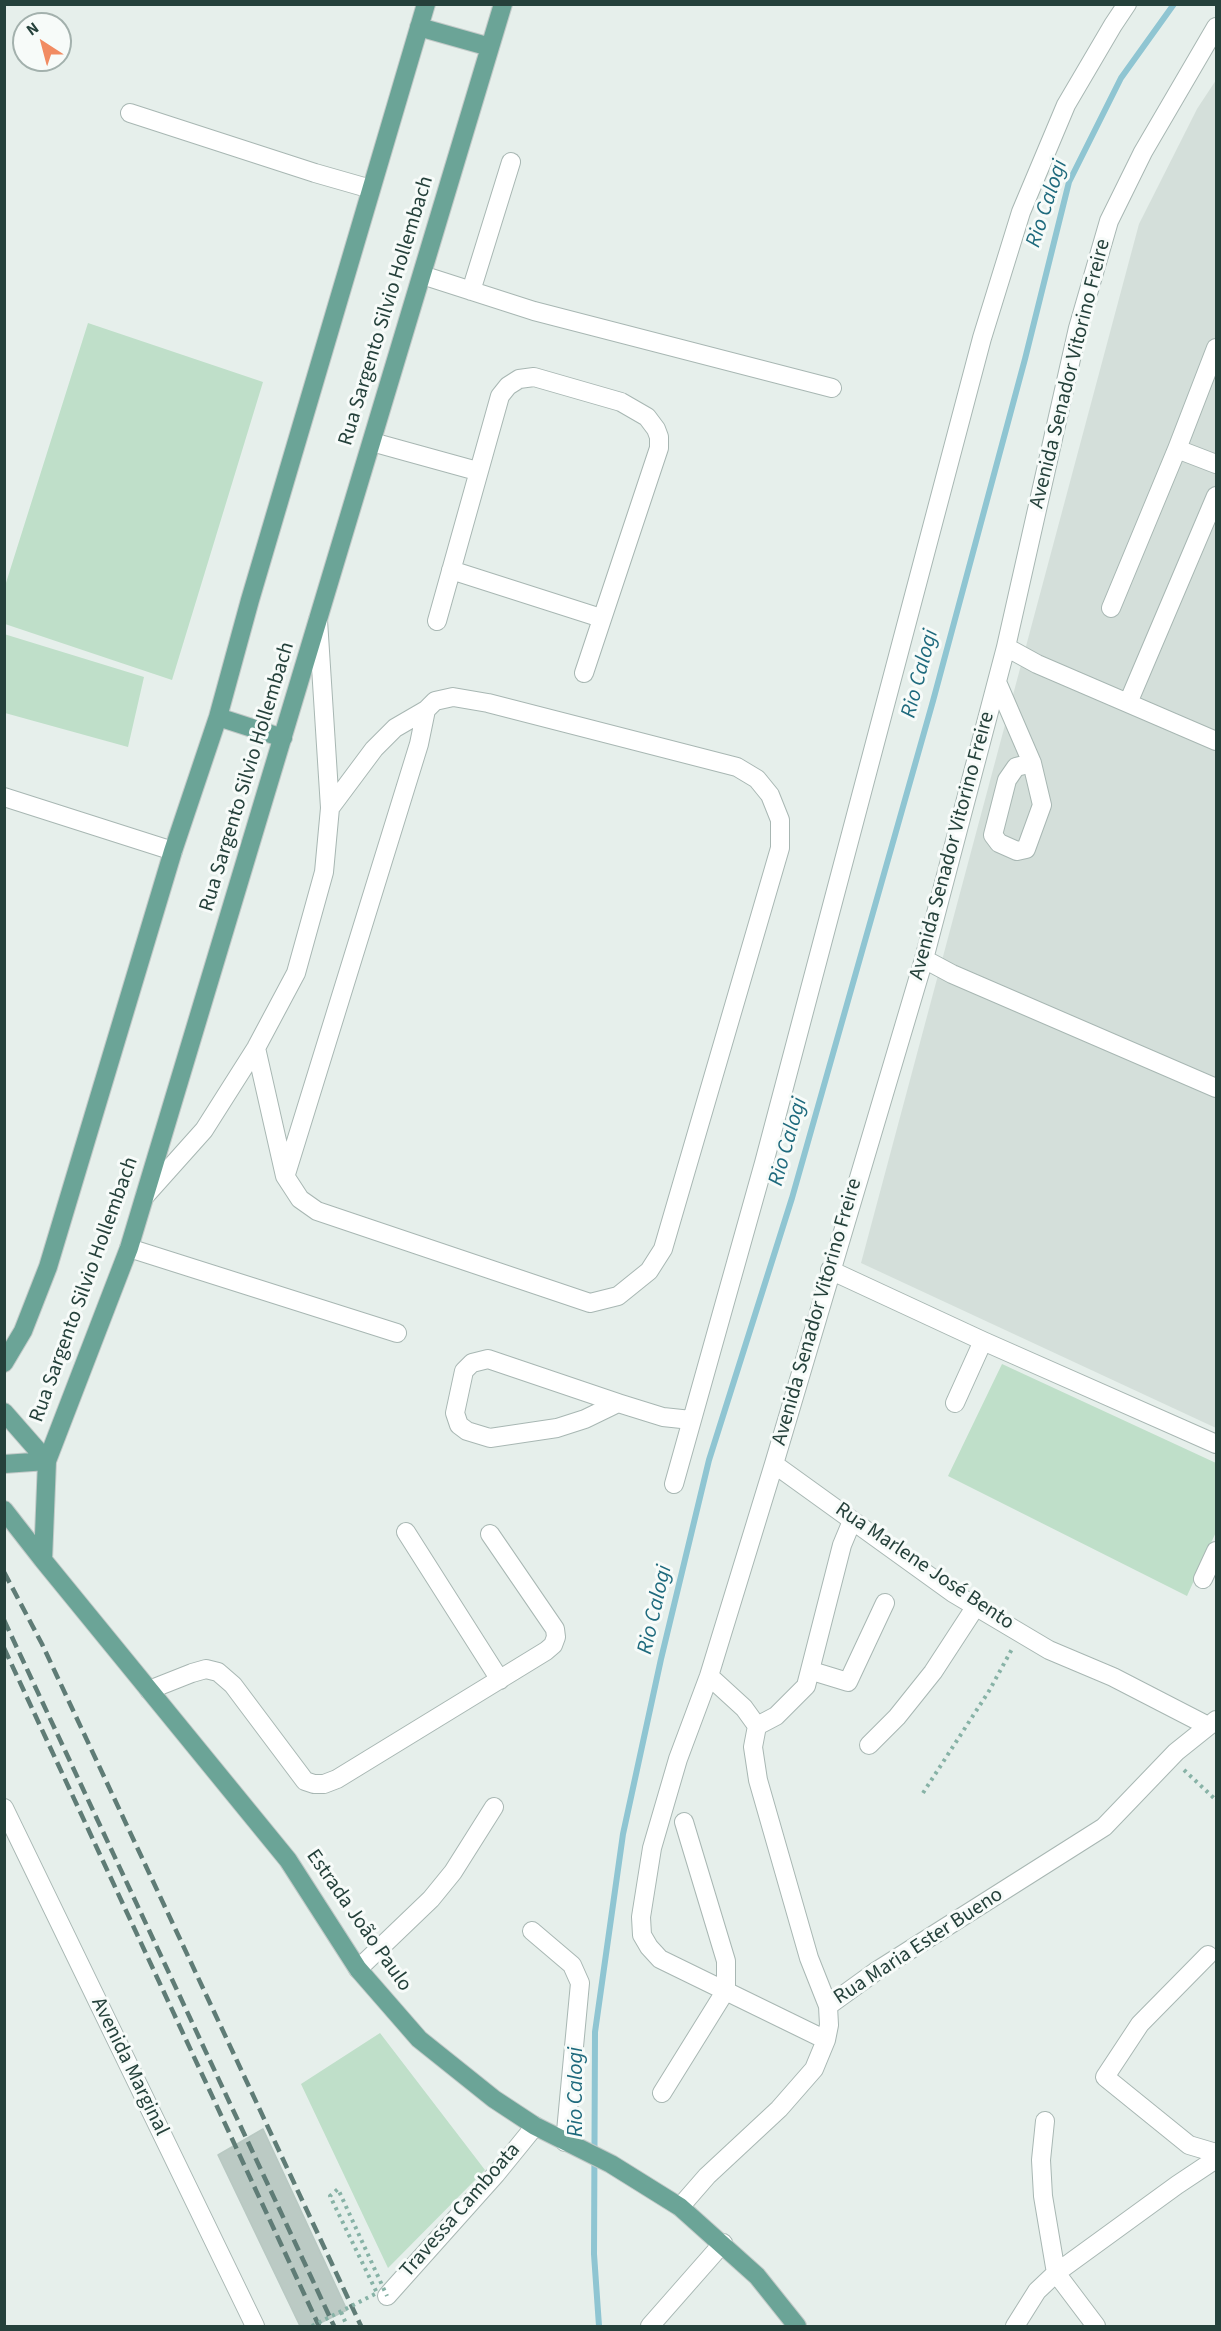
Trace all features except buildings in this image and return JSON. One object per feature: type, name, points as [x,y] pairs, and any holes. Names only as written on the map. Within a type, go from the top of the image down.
[{"type":"main road","name":"Rua Sargento Silvio Hollembach","points":[[4,1363],[23,1331],[48,1267],[173,851],[218,717],[253,589],[426,4]]},
{"type":"main road","name":"Rua Sargento Silvio Hollembach","points":[[43,1560],[47,1461],[129,1248],[503,4]]},
{"type":"main road","points":[[419,27],[490,47]]},
{"type":"main road","points":[[218,717],[283,738]]},
{"type":"main road","points":[[4,1412],[47,1461]]},
{"type":"main road","points":[[4,1464],[47,1461]]},
{"type":"main road","name":"Estrada João Paulo","points":[[4,1510],[288,1860],[358,1969],[419,2039],[494,2099],[535,2126],[611,2164],[680,2207],[723,2243],[757,2276],[797,2326]]},
{"type":"street","points":[[674,1484],[764,1163],[982,338],[1014,233],[1066,105],[1127,4]]},
{"type":"street","name":"Avenida Senador Vitorino Freire","points":[[726,1990],[660,1959],[642,1935],[641,1917],[652,1848],[678,1759],[709,1676],[774,1464],[924,959],[1006,647],[1078,328],[1109,221],[1143,152],[1216,27]]},
{"type":"street","points":[[130,113],[371,189]]},
{"type":"street","points":[[471,291],[511,162]]},
{"type":"street","points":[[422,275],[534,311],[832,388]]},
{"type":"street","points":[[1111,608],[1216,348]]},
{"type":"street","points":[[437,621],[477,471],[500,396],[508,386],[519,380],[534,377],[621,402],[647,417],[660,436],[660,448],[584,673]]},
{"type":"street","points":[[372,442],[477,471]]},
{"type":"street","points":[[1177,449],[1216,464]]},
{"type":"street","points":[[1128,703],[1216,496]]},
{"type":"street","points":[[451,570],[601,618]]},
{"type":"street","points":[[145,1196],[204,1130],[256,1048],[296,973],[324,872],[330,808],[318,620]]},
{"type":"street","points":[[1006,647],[1037,664],[1216,741]]},
{"type":"street","points":[[997,682],[1032,763]]},
{"type":"street","points":[[256,1048],[285,1176],[300,1199],[317,1211],[590,1303],[618,1296],[649,1271],[663,1249],[780,848],[780,820],[770,795],[757,779],[737,767],[488,703],[453,697],[435,701],[426,711],[395,728],[374,749],[330,808]]},
{"type":"street","points":[[285,1176],[419,744],[426,711]]},
{"type":"street","points":[[4,797],[173,851]]},
{"type":"street","points":[[924,959],[952,974],[1216,1088]]},
{"type":"street","points":[[129,1248],[398,1333]]},
{"type":"street","points":[[830,1270],[982,1341],[1216,1444]]},
{"type":"street","points":[[955,1403],[982,1341]]},
{"type":"street","points":[[618,1403],[585,1419],[557,1428],[489,1438],[467,1431],[459,1425],[455,1413],[464,1371],[472,1363],[488,1359],[663,1417],[691,1420]]},
{"type":"street","name":"Rua Marlene José Bento","points":[[774,1464],[953,1593],[1049,1650],[1212,1723]]},
{"type":"street","points":[[757,1726],[776,1716],[806,1686],[812,1671],[842,1545],[852,1521]]},
{"type":"street","points":[[406,1532],[500,1680]]},
{"type":"street","points":[[149,1690],[192,1673],[206,1670],[218,1672],[233,1685],[306,1781],[324,1784],[337,1779],[546,1651],[556,1637],[555,1629],[490,1534]]},
{"type":"street","points":[[1203,1579],[1216,1551]]},
{"type":"street","points":[[812,1671],[848,1682],[885,1603]]},
{"type":"street","points":[[869,1745],[897,1717],[933,1672],[976,1606]]},
{"type":"street","points":[[709,1676],[744,1708],[757,1726],[753,1747],[759,1780],[809,1958],[828,2006]]},
{"type":"street","name":"Rua Maria Ester Bueno","points":[[680,2207],[707,2176],[799,2088],[814,2069],[826,2040],[829,2025],[828,2006],[875,1972],[1104,1827],[1170,1758],[1212,1723]]},
{"type":"street","points":[[358,1969],[431,1899],[453,1872],[494,1807]]},
{"type":"street","name":"Avenida Marginal","points":[[4,1808],[255,2326]]},
{"type":"street","points":[[662,2093],[726,1990],[726,1961],[684,1822]]},
{"type":"street","points":[[532,1931],[572,1965],[580,1983],[572,2145]]},
{"type":"street","points":[[1208,1955],[1140,2024],[1105,2077],[1189,2145],[1216,2153]]},
{"type":"street","points":[[726,1990],[826,2040]]},
{"type":"street","points":[[1045,2121],[1041,2160],[1043,2196],[1056,2273],[1096,2326]]},
{"type":"street","name":"Travessa Camboata","points":[[387,2296],[496,2174],[535,2126]]},
{"type":"street","points":[[1015,2326],[1037,2291],[1056,2273],[1216,2158]]},
{"type":"street","points":[[650,2326],[723,2243]]},
{"type":"path","points":[[923,1793],[990,1691],[1021,1633]]},
{"type":"path","points":[[1170,1758],[1216,1800]]},
{"type":"path","points":[[312,2326],[377,2293],[330,2196],[338,2189],[387,2296]]},
{"type":"path","points":[[341,2312],[347,2326]]},
{"type":"shaded area","points":[[1216,80],[1216,1428],[861,1263],[1139,224],[1197,109]]},
{"type":"green space","points":[[88,323],[263,382],[172,680],[5,624],[5,586]]},
{"type":"green space","points":[[4,634],[144,677],[128,747],[5,713]]},
{"type":"green space","points":[[1002,1364],[1216,1463],[1216,1532],[1187,1596],[948,1476]]},
{"type":"green space","points":[[380,2033],[485,2170],[388,2268],[301,2084]]},
{"type":"waterway","name":"Rio Calogi","points":[[599,2326],[594,2254],[595,2032],[623,1834],[661,1659],[709,1460],[792,1198],[933,701],[1025,359],[1069,182],[1121,78],[1174,4]]},
{"type":"railway","points":[[4,1572],[42,1644],[361,2326]]},
{"type":"railway","points":[[4,1620],[334,2326]]},
{"type":"railway","points":[[4,1648],[319,2326]]}]
